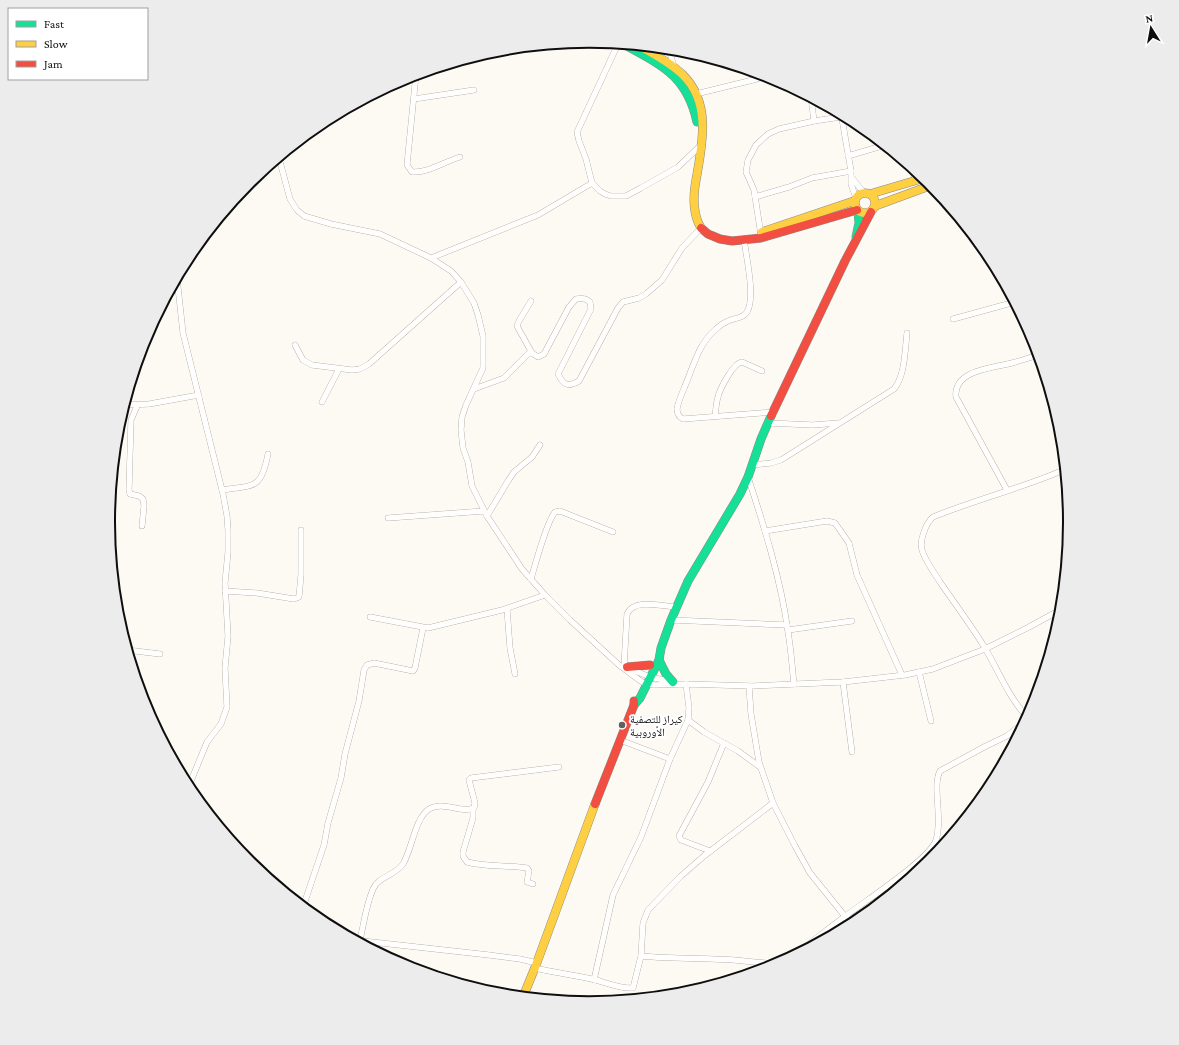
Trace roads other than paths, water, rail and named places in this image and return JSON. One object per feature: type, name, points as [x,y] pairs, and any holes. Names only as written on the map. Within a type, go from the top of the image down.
[{"type":"street","points":[[616,49],[577,132],[592,183],[600,191],[612,196],[626,196],[678,167],[700,149]]},
{"type":"street","points":[[635,50],[672,74],[691,97],[695,111],[700,149]]},
{"type":"street","points":[[649,52],[674,68],[687,79],[696,94],[702,121],[694,200],[695,212],[701,228],[717,238],[734,241],[857,211],[864,214],[926,188]]},
{"type":"street","points":[[671,55],[674,68]]},
{"type":"street","points":[[696,94],[756,79]]},
{"type":"street","points":[[415,81],[407,165],[408,169],[417,173],[460,157]]},
{"type":"street","points":[[414,99],[474,90]]},
{"type":"street","points":[[812,104],[814,121]]},
{"type":"street","points":[[759,236],[753,185],[748,176],[746,167],[751,153],[761,139],[779,129],[834,116]]},
{"type":"street","points":[[842,121],[855,200]]},
{"type":"street","points":[[848,156],[879,147]]},
{"type":"street","points":[[280,163],[290,199],[300,214],[316,220],[380,234],[431,258],[451,271],[461,282],[474,303],[483,336],[483,368],[462,417],[461,440],[468,462],[472,486],[487,516],[509,550],[545,595],[623,666],[646,680],[686,684],[749,686],[843,682],[902,675],[933,669],[985,648],[1055,613]]},
{"type":"street","points":[[755,197],[789,187],[812,178],[851,171]]},
{"type":"street","points":[[646,680],[659,660],[661,648],[670,620],[688,581],[731,510],[748,477],[768,423],[856,240],[873,209],[874,198],[867,194],[852,178]]},
{"type":"street","points":[[856,240],[859,223],[857,211],[854,206],[858,195],[867,194],[916,180]]},
{"type":"street","points":[[431,258],[538,215],[592,183]]},
{"type":"street","points":[[759,236],[855,200]]},
{"type":"street","points":[[531,301],[517,326],[532,353],[538,358],[544,354],[576,299],[580,298],[587,300],[591,305],[591,309],[558,374],[563,383],[568,385],[573,384],[579,380],[618,308],[623,302],[639,298],[658,284],[682,248],[701,228]]},
{"type":"street","points":[[744,239],[750,286],[748,310],[742,317],[727,321],[709,336],[696,359],[677,409],[680,418],[683,419],[774,412]]},
{"type":"street","points":[[295,345],[304,362],[312,365],[360,369],[365,367],[461,282]]},
{"type":"street","points":[[178,287],[183,333],[228,516],[225,591],[228,636],[225,668],[227,707],[222,724],[208,742],[191,780]]},
{"type":"street","points":[[953,319],[1010,303]]},
{"type":"street","points":[[752,466],[781,460],[890,392],[899,383],[907,333]]},
{"type":"street","points":[[474,389],[504,378],[525,356],[532,353]]},
{"type":"street","points":[[1007,490],[956,398],[956,388],[964,378],[972,373],[1014,363],[1034,356]]},
{"type":"street","points":[[715,416],[718,396],[721,388],[737,363],[742,362],[762,371]]},
{"type":"street","points":[[322,402],[339,368]]},
{"type":"street","points":[[130,405],[136,406],[199,395]]},
{"type":"street","points":[[136,406],[131,420],[129,490],[130,494],[139,496],[143,500],[144,506],[142,526]]},
{"type":"street","points":[[768,423],[813,425],[840,422]]},
{"type":"street","points":[[487,516],[514,472],[532,457],[540,444]]},
{"type":"street","points":[[222,490],[252,486],[257,483],[264,471],[268,454]]},
{"type":"street","points":[[1024,713],[994,668],[985,648],[933,571],[922,550],[921,544],[925,528],[929,520],[933,517],[973,501],[1027,484],[1061,471]]},
{"type":"street","points":[[748,477],[765,531],[787,628],[794,684]]},
{"type":"street","points":[[388,518],[484,510]]},
{"type":"street","points":[[531,579],[536,559],[550,520],[555,512],[560,512],[613,532]]},
{"type":"street","points":[[765,531],[827,521],[835,523],[848,542],[857,575],[902,675]]},
{"type":"street","points":[[225,591],[257,593],[294,599],[298,598],[301,575],[301,530]]},
{"type":"street","points":[[370,617],[423,628],[431,628],[507,609],[545,595]]},
{"type":"street","points":[[623,666],[628,610],[641,604],[676,607]]},
{"type":"street","points":[[507,609],[510,648],[515,674]]},
{"type":"street","points":[[670,620],[787,628],[852,621]]},
{"type":"street","points":[[305,902],[324,845],[364,670],[367,666],[374,663],[413,671],[415,668],[423,628]]},
{"type":"street","points":[[525,992],[585,828],[634,705],[638,701],[650,665],[661,648]]},
{"type":"street","points":[[133,651],[160,654]]},
{"type":"street","points":[[659,660],[666,674],[675,683]]},
{"type":"street","points":[[623,666],[650,665]]},
{"type":"street","points":[[623,666],[646,680]]},
{"type":"street","points":[[919,672],[931,721]]},
{"type":"street","points":[[843,682],[852,752]]},
{"type":"street","points":[[594,980],[613,895],[641,837],[670,759],[688,720],[689,708],[686,684]]},
{"type":"street","points":[[749,686],[751,714],[760,767],[774,803],[795,846],[810,872],[848,920]]},
{"type":"street","points":[[688,720],[704,732],[724,743],[760,767]]},
{"type":"street","points":[[817,939],[900,876],[931,849],[936,840],[939,822],[937,775],[940,770],[1006,736],[1017,727]]},
{"type":"street","points":[[620,740],[670,759]]},
{"type":"street","points":[[710,851],[681,840],[679,836],[708,782],[724,743]]},
{"type":"street","points":[[533,884],[527,882],[529,871],[527,868],[476,864],[467,862],[463,856],[473,818],[473,809],[475,806],[469,780],[471,778],[559,767]]},
{"type":"street","points":[[366,941],[489,955],[536,965],[560,974],[632,988],[641,956],[643,923],[648,910],[681,876],[710,851],[774,803]]},
{"type":"street","points":[[361,938],[373,888],[381,880],[396,871],[402,865],[408,854],[421,819],[426,812],[432,807],[438,806],[473,809]]},
{"type":"street","points":[[641,956],[667,959],[733,960],[765,963]]},
{"type":"place","name":"كيراز للتصفية الأوروبية","points":[[622,725]]}]
